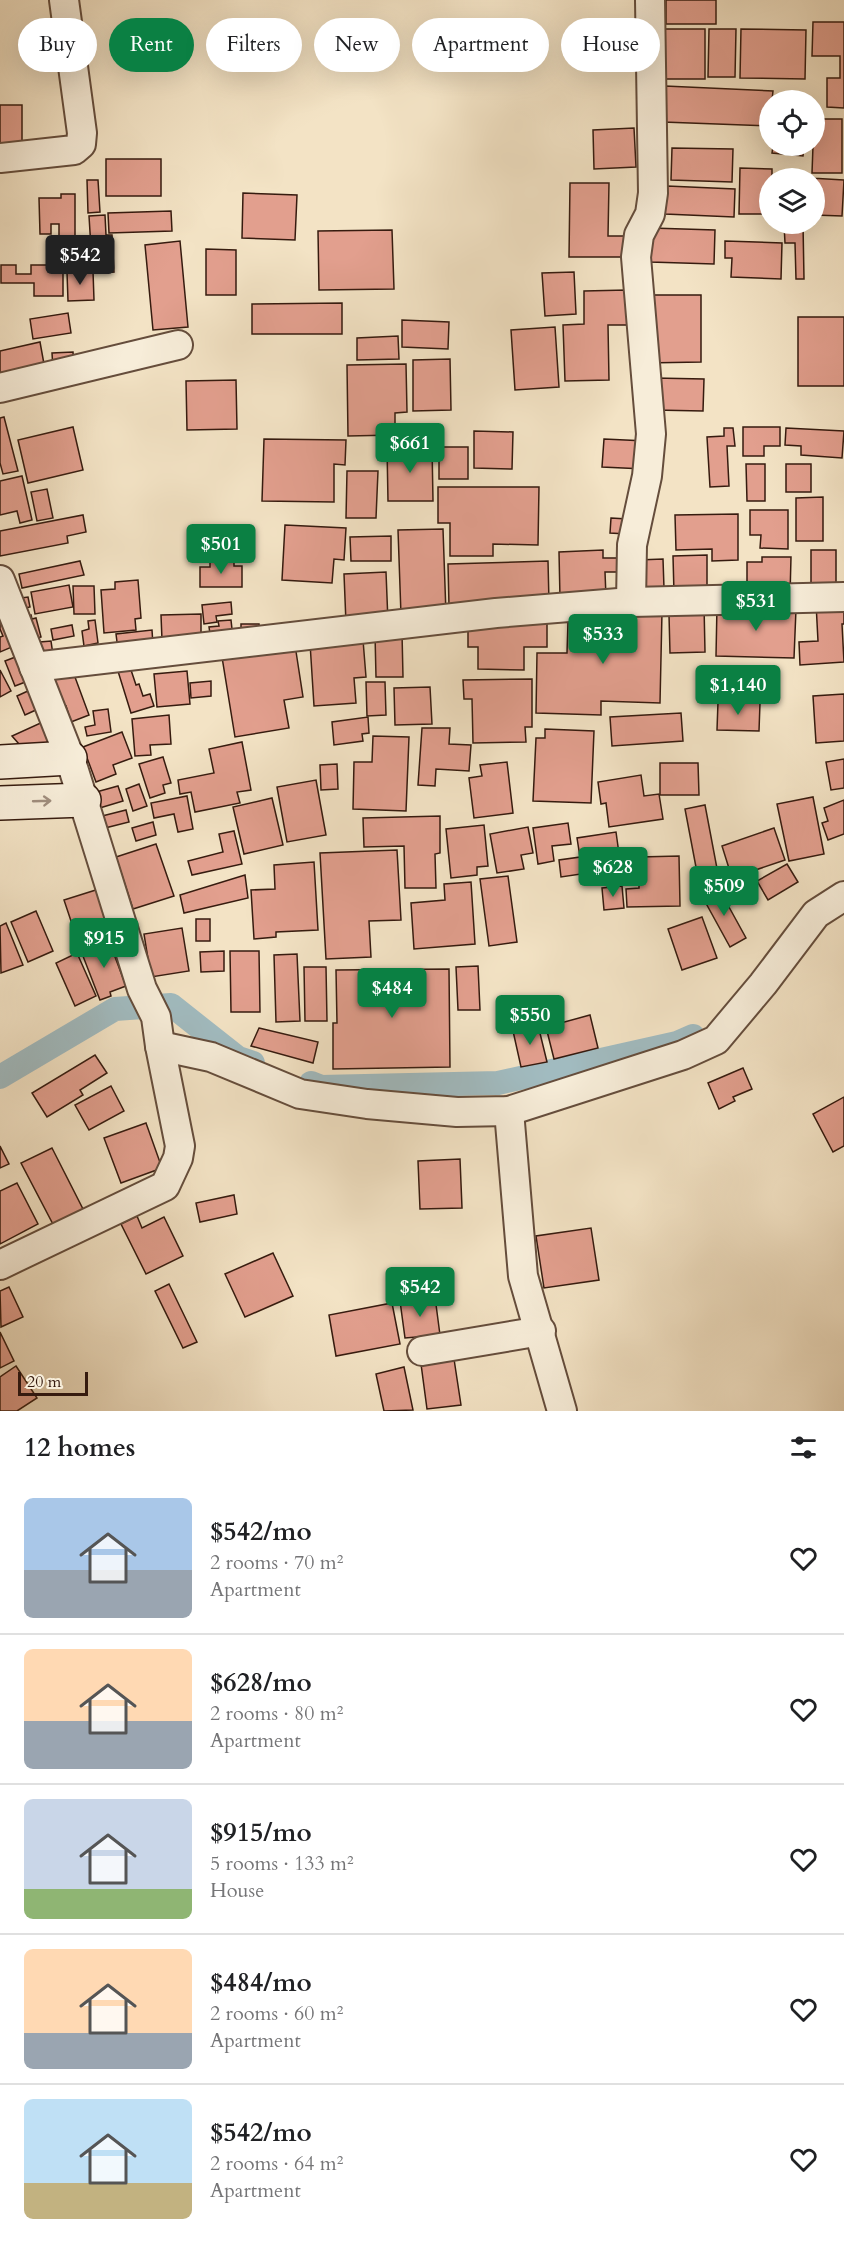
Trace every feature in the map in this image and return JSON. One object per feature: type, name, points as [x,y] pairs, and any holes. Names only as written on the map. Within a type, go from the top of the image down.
[{"type":"street","points":[[0,158],[74,150],[81,144],[82,133],[64,0]]},
{"type":"street","points":[[631,602],[633,545],[647,476],[651,434],[636,257],[639,235],[650,214],[653,193],[650,0]]},
{"type":"street","points":[[0,388],[178,345]]},
{"type":"street","points":[[0,580],[70,758],[142,989],[156,1017],[180,1146],[178,1158],[165,1186],[0,1265]]},
{"type":"street","points":[[34,667],[496,613],[631,602],[844,597]]},
{"type":"street","points":[[0,762],[70,758]]},
{"type":"street","points":[[0,803],[84,800]]},
{"type":"street","points":[[160,1046],[211,1057],[300,1094],[367,1104],[457,1112],[509,1111],[683,1055],[716,1040],[763,984],[816,914],[844,896]]},
{"type":"street","points":[[509,1111],[523,1276],[541,1331],[562,1411]]},
{"type":"street","points":[[422,1351],[541,1331]]},
{"type":"building","points":[[666,0],[716,0],[716,24],[666,24]]},
{"type":"building","points":[[813,22],[844,22],[844,108],[827,107],[827,78],[840,78],[840,56],[812,56]]},
{"type":"building","points":[[662,29],[705,29],[705,79],[662,79]]},
{"type":"building","points":[[709,29],[736,29],[735,77],[708,77]]},
{"type":"building","points":[[741,29],[806,30],[805,79],[740,78]]},
{"type":"building","points":[[665,86],[759,90],[759,126],[663,122]]},
{"type":"building","points":[[0,105],[22,105],[22,150],[0,150]]},
{"type":"building","points":[[825,119],[842,119],[842,173],[825,173],[825,168],[812,168],[813,156],[825,156]]},
{"type":"building","points":[[634,128],[636,167],[594,169],[593,130]]},
{"type":"building","points":[[672,148],[733,149],[732,182],[671,180]]},
{"type":"building","points":[[106,159],[161,159],[161,196],[106,196]]},
{"type":"building","points":[[740,168],[759,169],[759,214],[739,214]]},
{"type":"building","points":[[825,179],[844,180],[842,216],[825,215]]},
{"type":"building","points":[[87,180],[98,180],[100,212],[88,213]]},
{"type":"building","points":[[570,183],[609,183],[608,236],[624,236],[624,257],[569,257]]},
{"type":"building","points":[[667,186],[735,189],[734,217],[665,214]]},
{"type":"building","points":[[243,193],[297,195],[295,240],[242,238]]},
{"type":"building","points":[[61,194],[75,194],[75,246],[59,246],[59,224],[51,224],[51,234],[40,234],[39,198],[61,198]]},
{"type":"building","points":[[171,211],[172,231],[109,233],[108,213]]},
{"type":"building","points":[[105,215],[106,235],[112,235],[114,272],[104,273],[104,263],[92,264],[89,216]]},
{"type":"building","points":[[651,228],[715,230],[714,264],[650,262]]},
{"type":"building","points":[[392,230],[394,289],[319,290],[318,231]]},
{"type":"building","points":[[785,234],[803,234],[804,279],[796,279],[795,243],[785,243]]},
{"type":"building","points":[[180,241],[188,327],[153,330],[145,245]]},
{"type":"building","points":[[725,241],[782,243],[781,279],[731,277],[732,258],[725,258]]},
{"type":"building","points":[[206,249],[236,250],[236,295],[206,295]]},
{"type":"building","points":[[48,253],[63,253],[63,296],[34,296],[34,283],[1,283],[1,265],[16,265],[16,274],[31,274],[31,265],[48,265]]},
{"type":"building","points":[[93,271],[94,300],[68,301],[67,272]]},
{"type":"building","points":[[574,272],[576,314],[545,316],[542,273]]},
{"type":"building","points":[[627,290],[627,325],[608,325],[609,380],[565,381],[563,325],[584,324],[584,291]]},
{"type":"building","points":[[645,295],[701,295],[701,362],[645,363]]},
{"type":"building","points":[[342,303],[342,334],[252,334],[252,304]]},
{"type":"building","points":[[68,313],[71,333],[33,339],[30,319]]},
{"type":"building","points":[[798,317],[844,317],[844,386],[798,386]]},
{"type":"building","points":[[402,320],[449,322],[448,349],[402,347]]},
{"type":"building","points":[[555,327],[559,387],[515,390],[511,330]]},
{"type":"building","points":[[398,336],[399,359],[357,360],[357,338]]},
{"type":"building","points":[[40,342],[44,364],[0,373],[0,351]]},
{"type":"building","points":[[73,352],[74,368],[53,369],[52,353]]},
{"type":"building","points":[[450,359],[451,410],[413,411],[413,360]]},
{"type":"building","points":[[406,364],[407,412],[395,413],[395,435],[348,436],[347,365]]},
{"type":"building","points":[[654,378],[704,379],[703,411],[654,410]]},
{"type":"building","points":[[236,380],[237,429],[187,430],[186,381]]},
{"type":"building","points":[[4,417],[18,471],[3,474],[0,463],[0,418]]},
{"type":"building","points":[[73,427],[83,470],[28,483],[18,440]]},
{"type":"building","points":[[743,427],[780,427],[780,446],[764,446],[764,456],[743,456]]},
{"type":"building","points":[[724,428],[733,428],[735,446],[727,446],[729,486],[710,487],[707,437],[724,436]]},
{"type":"building","points":[[786,428],[844,431],[842,458],[801,455],[801,446],[785,445]]},
{"type":"building","points":[[474,431],[513,432],[512,469],[474,468]]},
{"type":"building","points":[[264,439],[346,440],[345,465],[334,464],[334,502],[262,501]]},
{"type":"building","points":[[604,439],[646,441],[644,469],[602,467]]},
{"type":"building","points":[[432,446],[433,501],[388,501],[387,447]]},
{"type":"building","points":[[439,447],[468,447],[468,479],[439,479]]},
{"type":"building","points":[[746,464],[765,464],[765,501],[747,501]]},
{"type":"building","points":[[786,464],[811,464],[811,492],[786,492]]},
{"type":"building","points":[[347,471],[378,471],[376,518],[346,518]]},
{"type":"building","points":[[22,476],[32,520],[20,523],[17,511],[0,515],[0,481]]},
{"type":"building","points":[[438,487],[539,487],[538,545],[493,544],[493,556],[450,556],[450,523],[438,523]]},
{"type":"building","points":[[47,489],[53,518],[37,521],[31,492]]},
{"type":"building","points":[[823,497],[823,541],[796,541],[796,498]]},
{"type":"building","points":[[750,510],[788,510],[788,549],[760,548],[761,535],[750,535]]},
{"type":"building","points":[[738,514],[738,560],[712,561],[712,549],[676,550],[675,515]]},
{"type":"building","points":[[83,515],[86,532],[67,536],[68,543],[0,556],[0,531]]},
{"type":"building","points":[[611,518],[627,519],[626,534],[610,533]]},
{"type":"building","points":[[285,525],[346,528],[344,560],[334,559],[332,583],[282,580]]},
{"type":"building","points":[[443,529],[446,614],[401,615],[398,530]]},
{"type":"building","points":[[391,536],[391,561],[351,561],[350,537]]},
{"type":"building","points":[[603,550],[603,558],[619,558],[619,572],[605,572],[606,597],[560,598],[559,552]]},
{"type":"building","points":[[811,550],[836,550],[836,588],[811,588]]},
{"type":"building","points":[[707,555],[707,593],[674,593],[673,556]]},
{"type":"building","points":[[762,557],[791,557],[790,595],[747,595],[747,562],[762,562]]},
{"type":"building","points":[[663,559],[664,588],[638,588],[638,560]]},
{"type":"building","points":[[80,561],[84,575],[22,588],[19,574]]},
{"type":"building","points":[[548,561],[549,603],[449,606],[448,564]]},
{"type":"building","points":[[210,562],[234,562],[234,566],[242,566],[242,587],[200,587],[200,567],[210,567]]},
{"type":"building","points":[[386,572],[388,622],[346,623],[344,574]]},
{"type":"building","points":[[138,580],[141,618],[135,619],[136,630],[104,633],[101,590],[115,589],[115,582]]},
{"type":"building","points":[[69,585],[73,607],[35,614],[31,592]]},
{"type":"building","points":[[73,586],[94,586],[95,614],[74,614]]},
{"type":"building","points":[[28,597],[30,607],[16,610],[14,599]]},
{"type":"building","points":[[844,601],[844,624],[842,624],[844,662],[800,665],[799,642],[818,641],[816,603]]},
{"type":"building","points":[[231,602],[232,614],[216,616],[217,622],[204,624],[202,605]]},
{"type":"building","points":[[704,605],[705,652],[670,653],[669,615]]},
{"type":"building","points":[[717,606],[796,609],[794,658],[716,656]]},
{"type":"building","points":[[0,611],[19,644],[0,652],[0,637],[3,636],[0,629]]},
{"type":"building","points":[[600,611],[662,612],[660,703],[601,701],[601,715],[536,713],[537,653],[567,653],[568,622],[600,622]]},
{"type":"building","points":[[201,614],[201,639],[162,640],[161,615]]},
{"type":"building","points":[[31,615],[32,619],[36,618],[41,637],[25,641],[19,619]]},
{"type":"building","points":[[95,620],[98,643],[84,646],[82,631],[89,629],[88,621]]},
{"type":"building","points":[[231,620],[233,638],[211,640],[209,627],[219,626],[218,621]]},
{"type":"building","points":[[468,622],[547,623],[547,647],[524,647],[524,670],[478,669],[478,647],[468,647]]},
{"type":"building","points":[[241,624],[259,624],[260,635],[241,635]]},
{"type":"building","points":[[72,625],[74,636],[53,640],[51,629]]},
{"type":"building","points":[[152,630],[153,645],[118,650],[116,634]]},
{"type":"building","points":[[402,633],[403,677],[376,677],[375,634]]},
{"type":"building","points":[[363,640],[366,677],[354,678],[356,703],[314,706],[310,643]]},
{"type":"building","points":[[51,641],[53,655],[41,657],[40,642]]},
{"type":"building","points":[[295,645],[303,697],[284,700],[289,728],[235,737],[222,657]]},
{"type":"building","points":[[18,656],[28,681],[15,686],[5,661]]},
{"type":"building","points":[[129,664],[136,685],[139,684],[143,696],[150,694],[154,706],[131,713],[117,668]]},
{"type":"building","points":[[72,669],[89,715],[71,722],[66,706],[57,709],[46,679]]},
{"type":"building","points":[[0,670],[11,691],[0,697]]},
{"type":"building","points":[[187,671],[190,704],[157,707],[154,674]]},
{"type":"building","points":[[532,679],[532,727],[525,727],[526,742],[473,743],[472,699],[464,699],[463,680]]},
{"type":"building","points":[[211,681],[211,696],[191,698],[190,683]]},
{"type":"building","points":[[366,682],[385,682],[386,715],[367,716]]},
{"type":"building","points":[[430,687],[432,724],[395,725],[394,688]]},
{"type":"building","points":[[30,690],[38,709],[25,715],[17,696]]},
{"type":"building","points":[[844,694],[844,741],[816,743],[813,696]]},
{"type":"building","points":[[718,702],[760,703],[759,731],[717,730]]},
{"type":"building","points":[[108,709],[111,732],[87,736],[85,727],[95,725],[93,711]]},
{"type":"building","points":[[681,713],[683,741],[612,746],[610,717]]},
{"type":"building","points":[[169,715],[171,744],[150,745],[151,755],[135,756],[132,719]]},
{"type":"building","points":[[368,717],[369,733],[362,734],[363,741],[334,745],[332,722]]},
{"type":"building","points":[[45,721],[57,748],[19,744],[12,736]]},
{"type":"building","points":[[422,728],[450,728],[449,744],[471,745],[469,771],[436,769],[435,786],[418,785]]},
{"type":"building","points":[[545,729],[594,731],[591,803],[533,801],[536,738],[545,738]]},
{"type":"building","points":[[122,732],[132,758],[113,765],[116,774],[96,782],[83,747]]},
{"type":"building","points":[[373,736],[409,737],[406,811],[353,809],[354,762],[372,762]]},
{"type":"building","points":[[242,742],[251,790],[237,792],[240,803],[195,812],[191,792],[180,794],[178,780],[214,773],[209,749]]},
{"type":"building","points":[[163,757],[171,783],[163,785],[165,793],[150,798],[139,764]]},
{"type":"building","points":[[844,759],[844,788],[831,790],[826,762]]},
{"type":"building","points":[[507,762],[513,813],[474,818],[469,778],[482,776],[480,765]]},
{"type":"building","points":[[660,763],[698,763],[699,795],[660,795]]},
{"type":"building","points":[[337,764],[338,789],[321,790],[320,765]]},
{"type":"building","points":[[641,775],[644,796],[659,794],[663,819],[609,827],[606,803],[601,804],[598,782]]},
{"type":"building","points":[[316,780],[326,835],[287,842],[277,787]]},
{"type":"building","points":[[139,784],[147,806],[133,811],[126,789]]},
{"type":"building","points":[[118,786],[123,801],[93,810],[89,794]]},
{"type":"building","points":[[187,796],[193,829],[178,832],[174,814],[154,818],[151,803]]},
{"type":"building","points":[[813,797],[824,854],[789,861],[777,804]]},
{"type":"building","points":[[272,798],[283,845],[244,854],[233,807]]},
{"type":"building","points":[[844,800],[844,834],[828,840],[822,823],[828,821],[824,808]]},
{"type":"building","points":[[705,805],[719,879],[699,883],[685,809]]},
{"type":"building","points":[[126,810],[129,822],[101,829],[98,817]]},
{"type":"building","points":[[440,816],[440,853],[435,854],[436,888],[405,888],[404,846],[364,847],[363,818]]},
{"type":"building","points":[[153,822],[156,835],[136,841],[132,828]]},
{"type":"building","points":[[568,823],[571,844],[552,846],[554,861],[538,864],[533,828]]},
{"type":"building","points":[[484,825],[488,866],[477,867],[477,875],[451,878],[446,829]]},
{"type":"building","points":[[528,827],[533,853],[521,855],[524,869],[497,873],[490,834]]},
{"type":"building","points":[[774,828],[785,860],[732,878],[722,846]]},
{"type":"building","points":[[234,831],[242,864],[192,875],[188,861],[223,852],[219,834]]},
{"type":"building","points":[[616,832],[621,868],[561,877],[559,860],[580,857],[577,838]]},
{"type":"building","points":[[156,844],[174,896],[133,909],[116,857]]},
{"type":"building","points":[[397,850],[401,920],[369,921],[371,957],[326,959],[320,853]]},
{"type":"building","points":[[679,856],[680,906],[627,907],[626,889],[639,888],[639,857]]},
{"type":"building","points":[[314,862],[318,930],[276,932],[276,937],[254,939],[251,890],[275,889],[274,865]]},
{"type":"building","points":[[787,864],[798,882],[768,900],[757,881]]},
{"type":"building","points":[[245,875],[248,898],[184,913],[180,895]]},
{"type":"building","points":[[508,876],[517,942],[489,946],[480,879]]},
{"type":"building","points":[[471,882],[475,944],[414,949],[411,903],[445,900],[444,884]]},
{"type":"building","points":[[622,886],[624,908],[604,910],[602,888]]},
{"type":"building","points":[[718,887],[746,938],[730,947],[702,896]]},
{"type":"building","points":[[99,889],[113,930],[78,942],[64,900]]},
{"type":"building","points":[[36,911],[53,951],[28,962],[11,922]]},
{"type":"building","points":[[702,917],[717,958],[682,970],[668,929]]},
{"type":"building","points":[[196,919],[210,919],[210,941],[196,941]]},
{"type":"building","points":[[6,923],[23,965],[1,973],[0,926]]},
{"type":"building","points":[[182,928],[189,971],[151,977],[144,934]]},
{"type":"building","points":[[109,941],[126,986],[110,992],[111,996],[100,1000],[81,951]]},
{"type":"building","points":[[224,951],[224,971],[201,972],[200,952]]},
{"type":"building","points":[[230,951],[259,951],[260,1012],[231,1012]]},
{"type":"building","points":[[77,953],[96,996],[75,1006],[56,963]]},
{"type":"building","points":[[297,954],[300,1021],[276,1022],[274,955]]},
{"type":"building","points":[[478,966],[480,1010],[458,1010],[456,967]]},
{"type":"building","points":[[304,967],[326,967],[327,1021],[305,1021]]},
{"type":"building","points":[[449,969],[450,1067],[333,1069],[333,1023],[337,1023],[336,970]]},
{"type":"building","points":[[590,1015],[598,1048],[554,1059],[546,1027]]},
{"type":"building","points":[[538,1025],[547,1062],[521,1067],[513,1031]]},
{"type":"building","points":[[259,1028],[318,1042],[313,1063],[251,1046]]},
{"type":"building","points":[[95,1055],[107,1073],[80,1090],[83,1095],[47,1117],[32,1093]]},
{"type":"building","points":[[743,1068],[752,1089],[733,1097],[735,1101],[719,1109],[708,1083]]},
{"type":"building","points":[[111,1086],[124,1111],[89,1130],[75,1105]]},
{"type":"building","points":[[844,1097],[844,1146],[833,1152],[813,1114]]},
{"type":"building","points":[[146,1123],[162,1168],[121,1183],[104,1138]]},
{"type":"building","points":[[0,1146],[9,1164],[0,1168]]},
{"type":"building","points":[[52,1148],[85,1213],[55,1228],[21,1163]]},
{"type":"building","points":[[460,1159],[462,1208],[420,1209],[418,1161]]},
{"type":"building","points":[[17,1183],[38,1224],[0,1244],[0,1191]]},
{"type":"building","points":[[234,1195],[237,1214],[200,1222],[196,1203]]},
{"type":"building","points":[[137,1216],[142,1228],[164,1217],[183,1256],[146,1274],[121,1224]]},
{"type":"building","points":[[591,1228],[599,1280],[544,1288],[536,1236]]},
{"type":"building","points":[[273,1253],[293,1296],[245,1317],[225,1274]]},
{"type":"building","points":[[169,1284],[197,1342],[183,1348],[155,1291]]},
{"type":"building","points":[[9,1287],[23,1317],[1,1327],[0,1291]]},
{"type":"building","points":[[435,1297],[440,1335],[405,1338],[400,1301]]},
{"type":"building","points":[[392,1303],[400,1344],[336,1356],[329,1315]]},
{"type":"building","points":[[0,1332],[14,1361],[0,1368]]},
{"type":"building","points":[[454,1359],[461,1405],[427,1409],[421,1364]]},
{"type":"building","points":[[16,1366],[37,1398],[17,1411],[0,1411],[0,1377]]},
{"type":"building","points":[[404,1367],[413,1410],[384,1411],[376,1374]]},
{"type":"waterway","points":[[0,1077],[115,1009],[171,1005],[238,1058],[253,1063]]},
{"type":"waterway","points":[[311,1083],[321,1087],[498,1083],[677,1043],[693,1036]]}]
